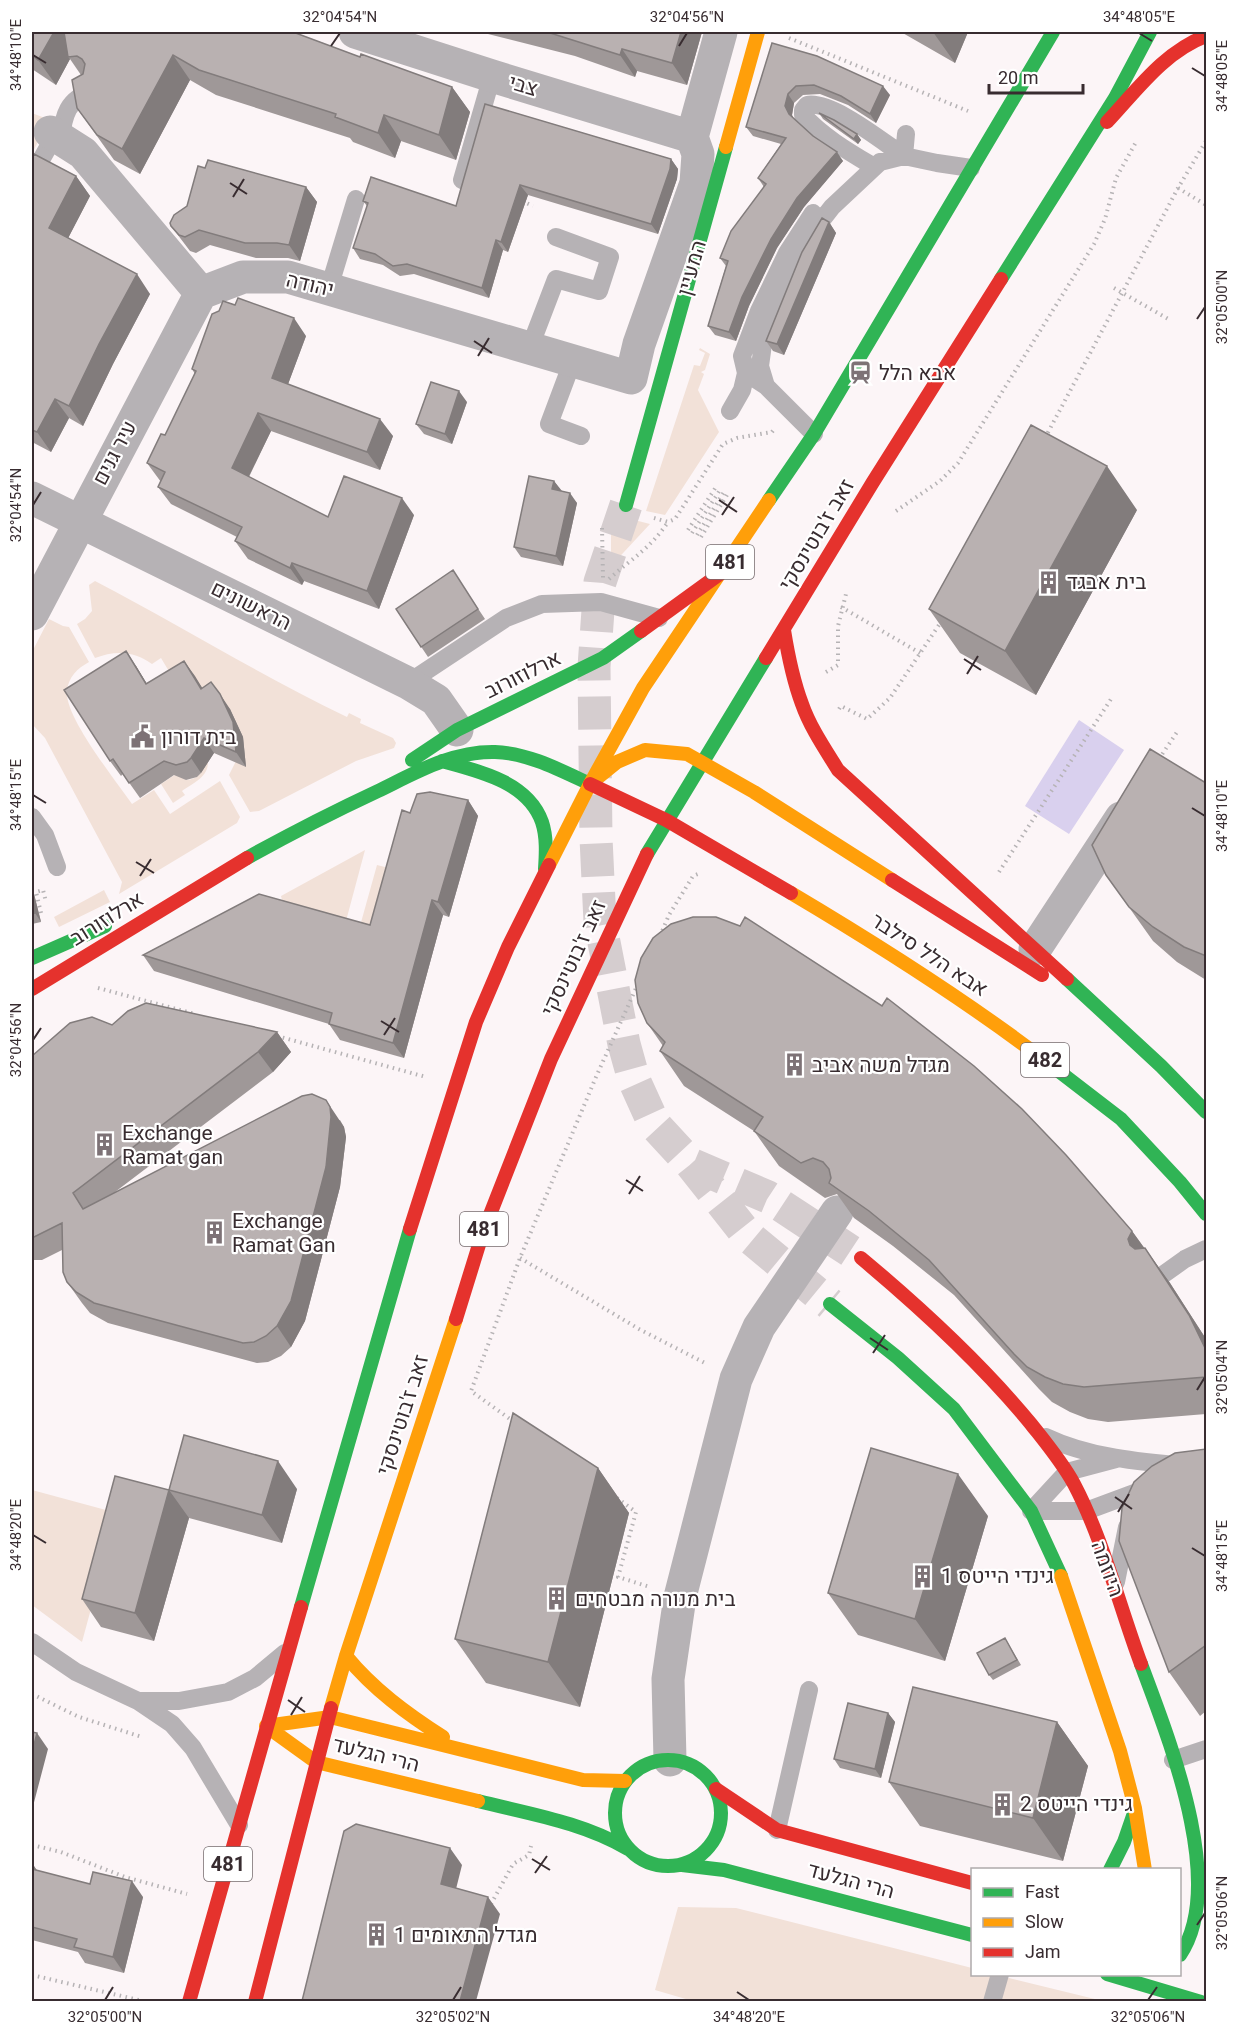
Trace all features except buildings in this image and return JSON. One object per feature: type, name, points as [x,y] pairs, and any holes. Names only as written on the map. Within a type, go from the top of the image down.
[{"type":"main road","name":"המעיין","points":[[626,505],[758,32]]},
{"type":"main road","name":"זאב ז'בוטינסקי","points":[[189,2001],[399,1263],[476,1022],[508,947],[590,784],[643,688],[814,434],[1053,32]]},
{"type":"main road","name":"זאב ז'בוטינסקי","points":[[255,2001],[316,1762],[346,1656],[440,1371],[482,1235],[551,1059],[639,870],[666,820],[897,443],[1115,98],[1150,32]]},
{"type":"main road","points":[[1082,150],[1170,57],[1197,38],[1206,36]]},
{"type":"main road","name":"ארלוזורוב","points":[[335,811],[457,730],[603,658],[724,570]]},
{"type":"main road","points":[[784,630],[795,685],[802,705],[838,770],[1161,1066],[1206,1112]]},
{"type":"main road","points":[[590,784],[617,762],[645,750],[687,754],[754,792],[1024,965],[1092,1002]]},
{"type":"main road","name":"ארלוזורוב","points":[[32,989],[203,884],[335,811],[442,761],[470,754],[495,752],[524,756],[548,764],[590,784]]},
{"type":"main road","points":[[442,761],[483,771],[498,778],[518,790],[534,806],[542,819],[546,832],[548,849],[544,874]]},
{"type":"main road","name":"אבא הלל סילבר","points":[[590,784],[666,820],[860,934],[1041,1056],[1121,1119],[1180,1182],[1206,1214]]},
{"type":"main road","name":"ארלוזורוב","points":[[32,958],[203,884]]},
{"type":"main road","name":"היוזמה","points":[[861,1258],[933,1320],[987,1375],[1037,1432],[1067,1472],[1086,1512],[1173,1760],[1191,1821],[1199,1879],[1195,1917],[1185,1951]]},
{"type":"main road","points":[[830,1304],[898,1358],[954,1409],[1031,1511],[1063,1579],[1120,1751],[1135,1809],[1145,1868]]},
{"type":"main road","points":[[346,1656],[367,1681],[399,1708],[441,1736],[471,1752]]},
{"type":"main road","name":"הרי הגלעד","points":[[266,1726],[330,1717],[583,1780],[625,1782]]},
{"type":"main road","name":"הרי הגלעד","points":[[266,1726],[316,1762],[595,1831],[628,1849]]},
{"type":"main road","points":[[670,1760],[684,1762],[697,1768],[708,1777],[716,1789],[721,1804],[721,1820],[717,1834],[703,1853],[682,1865],[668,1867],[653,1865],[640,1859],[628,1849],[615,1823],[615,1809],[618,1794],[637,1769],[653,1762],[670,1760]]},
{"type":"main road","name":"הרי הגלעד","points":[[716,1789],[777,1830],[971,1883]]},
{"type":"main road","points":[[1111,1868],[1126,1839],[1135,1809]]},
{"type":"main road","name":"הרי הגלעד","points":[[682,1865],[724,1870],[971,1935]]},
{"type":"main road","points":[[1199,1879],[1206,1894]]},
{"type":"main road","points":[[1119,1976],[1148,1981],[1201,2001]]},
{"type":"street","name":"צבי","points":[[355,32],[692,137]]},
{"type":"street","points":[[692,137],[721,32]]},
{"type":"street","points":[[55,136],[83,153],[201,293]]},
{"type":"street","name":"המעיין","points":[[631,378],[639,344],[696,183],[698,154],[692,137]]},
{"type":"street","name":"יהודה","points":[[201,293],[243,277],[288,277],[631,378]]},
{"type":"street","name":"עיר גנים","points":[[32,614],[201,293]]},
{"type":"street","name":"הראשונים","points":[[32,498],[408,683],[436,700],[457,730]]},
{"type":"street","points":[[1035,949],[1156,764]]},
{"type":"street","points":[[670,1760],[668,1679],[680,1597],[736,1379],[759,1327],[837,1212]]},
{"type":"lane","points":[[462,180],[492,76]]},
{"type":"lane","points":[[32,177],[55,136],[63,116],[80,95],[92,92]]},
{"type":"lane","points":[[875,163],[850,153],[810,122],[803,115],[803,110],[807,105],[819,105],[855,123],[904,156],[971,168]]},
{"type":"lane","points":[[904,156],[906,134]]},
{"type":"lane","points":[[730,411],[742,390],[746,373],[742,356],[752,329],[798,234],[809,218],[843,182],[875,163],[904,156]]},
{"type":"lane","points":[[766,386],[760,366],[763,344],[799,258],[818,225],[832,207],[875,163]]},
{"type":"lane","points":[[315,285],[330,285],[356,199]]},
{"type":"lane","points":[[530,347],[556,279],[599,291],[610,257],[556,237]]},
{"type":"lane","points":[[573,360],[549,424],[581,436]]},
{"type":"lane","points":[[746,373],[766,386],[814,434]]},
{"type":"lane","points":[[408,683],[506,618],[543,604],[601,602],[659,618]]},
{"type":"lane","points":[[32,817],[45,835],[57,867]]},
{"type":"lane","points":[[1164,1274],[1185,1259],[1206,1249]]},
{"type":"lane","points":[[1037,1432],[1062,1444],[1123,1458],[1206,1468]]},
{"type":"lane","points":[[1031,1511],[1067,1472],[1123,1458]]},
{"type":"lane","points":[[1031,1511],[1086,1512],[1146,1490],[1182,1465]]},
{"type":"lane","points":[[1115,1590],[1127,1525],[1146,1490]]},
{"type":"lane","points":[[32,1642],[76,1672],[138,1701],[172,1724],[193,1748],[239,1825]]},
{"type":"lane","points":[[138,1701],[179,1701],[228,1692],[255,1678],[288,1651]]},
{"type":"lane","points":[[777,1830],[809,1690]]},
{"type":"lane","points":[[1173,1760],[1206,1749]]},
{"type":"lane","points":[[992,2001],[999,1976]]},
{"type":"path","points":[[785,36],[998,123]]},
{"type":"path","points":[[893,513],[940,481],[958,463],[1097,239],[1116,178],[1140,135]]},
{"type":"path","points":[[1043,441],[1178,188],[1206,141]]},
{"type":"path","points":[[1178,188],[1206,205]]},
{"type":"path","points":[[515,198],[533,206]]},
{"type":"path","points":[[1114,288],[1170,320]]},
{"type":"path","points":[[602,586],[642,553],[668,522],[675,519],[723,444],[737,438],[772,432],[788,407]]},
{"type":"path","points":[[695,534],[722,491],[695,534]]},
{"type":"path","points":[[643,515],[668,522]]},
{"type":"path","points":[[795,685],[838,665],[838,626],[846,592]]},
{"type":"path","points":[[832,602],[920,653]]},
{"type":"path","points":[[815,732],[841,706],[867,718],[890,698],[945,616]]},
{"type":"path","points":[[982,900],[1113,696]]},
{"type":"path","points":[[1156,764],[1177,732]]},
{"type":"path","points":[[660,937],[669,915],[693,876]]},
{"type":"path","points":[[41,913],[36,892],[43,890],[46,902]]},
{"type":"path","points":[[55,976],[204,1016]]},
{"type":"path","points":[[520,1427],[471,1391],[520,1257],[640,980]]},
{"type":"path","points":[[273,1035],[456,1085]]},
{"type":"path","points":[[520,1257],[639,1329],[736,1379]]},
{"type":"path","points":[[616,1498],[636,1512],[618,1576]]},
{"type":"path","points":[[32,1694],[79,1717],[144,1737]]},
{"type":"path","points":[[490,1906],[513,1864],[529,1855],[540,1816]]},
{"type":"path","points":[[32,1845],[61,1852],[125,1877],[217,1902]]},
{"type":"path","points":[[32,1975],[147,2001]]},
{"type":"shaded area","points":[[32,113],[50,120],[32,153]]},
{"type":"shaded area","points":[[700,348],[710,354],[705,370],[701,372],[704,374],[698,390],[719,432],[665,515],[646,511],[694,365],[700,366],[705,353],[699,350]]},
{"type":"shaded area","points":[[611,514],[650,524],[611,566]]},
{"type":"shaded area","points":[[95,581],[315,701],[347,717],[349,713],[361,719],[360,723],[393,738],[396,743],[394,748],[356,761],[259,811],[250,812],[229,775],[237,759],[203,696],[176,683],[161,658],[152,664],[139,656],[125,653],[95,658],[77,624],[92,611],[89,585]]},
{"type":"shaded area","points":[[49,619],[69,627],[89,662],[77,670],[69,681],[68,702],[92,748],[132,804],[154,790],[170,814],[220,781],[240,817],[237,823],[119,894],[122,882],[45,738],[32,724],[32,652]]},
{"type":"shaded area","points":[[1079,720],[1124,750],[1069,834],[1025,806]]},
{"type":"shaded area","points":[[207,755],[205,773],[182,791],[185,795],[173,803],[161,784],[176,774],[186,780],[195,778],[203,769]]},
{"type":"shaded area","points":[[365,850],[346,921],[283,904],[281,896]]},
{"type":"shaded area","points":[[377,865],[397,870],[381,931],[360,926]]},
{"type":"shaded area","points":[[104,890],[110,902],[59,927],[54,917]]},
{"type":"shaded area","points":[[32,1490],[117,1513],[82,1642],[32,1605]]},
{"type":"shaded area","points":[[678,1907],[736,1908],[971,1968],[971,1976],[1001,1976],[1103,2001],[696,2002],[655,1990]]},
{"type":"tunnel","points":[[626,505],[600,582],[594,667],[596,838],[600,922],[624,1044],[634,1080],[654,1124],[691,1164],[748,1236],[830,1304]]},
{"type":"tunnel","points":[[693,1165],[768,1197],[861,1258]]},
{"type":"traffic: fast","points":[[769,500],[814,434],[1053,32]]},
{"type":"traffic: fast","points":[[1001,279],[1115,98],[1150,32]]},
{"type":"traffic: fast","points":[[626,505],[726,147]]},
{"type":"traffic: fast","points":[[412,760],[457,730],[603,658],[641,631]]},
{"type":"traffic: fast","points":[[647,854],[766,658]]},
{"type":"traffic: fast","points":[[247,858],[406,777],[434,764],[464,755],[495,752],[520,755],[590,784]]},
{"type":"traffic: fast","points":[[442,761],[501,780],[526,797],[535,808],[544,828],[545,869]]},
{"type":"traffic: fast","points":[[32,958],[105,926]]},
{"type":"traffic: fast","points":[[1067,979],[1161,1066],[1206,1112]]},
{"type":"traffic: fast","points":[[1056,1069],[1121,1119],[1180,1182],[1206,1214]]},
{"type":"traffic: fast","points":[[301,1607],[410,1229]]},
{"type":"traffic: fast","points":[[830,1304],[898,1358],[954,1409],[1031,1511],[1061,1576]]},
{"type":"traffic: fast","points":[[1141,1664],[1178,1769],[1189,1810],[1196,1851],[1198,1890],[1193,1925],[1181,1953]]},
{"type":"traffic: fast","points":[[668,1760],[688,1764],[706,1775],[717,1793],[721,1813],[717,1833],[706,1851],[688,1862],[668,1866],[648,1862],[630,1851],[619,1833],[615,1813],[619,1793],[630,1775],[648,1764],[668,1760]]},
{"type":"traffic: fast","points":[[478,1801],[574,1825],[628,1849]]},
{"type":"traffic: fast","points":[[1111,1868],[1124,1842],[1134,1813]]},
{"type":"traffic: fast","points":[[682,1865],[724,1870],[971,1935]]},
{"type":"traffic: fast","points":[[1114,1976],[1201,2002]]},
{"type":"traffic: slow","points":[[726,147],[758,32]]},
{"type":"traffic: slow","points":[[549,865],[643,688],[769,500]]},
{"type":"traffic: slow","points":[[596,779],[617,762],[645,750],[687,754],[754,792],[892,880]]},
{"type":"traffic: slow","points":[[791,893],[926,977],[1056,1069]]},
{"type":"traffic: slow","points":[[331,1708],[456,1319]]},
{"type":"traffic: slow","points":[[1061,1576],[1120,1751],[1135,1808],[1145,1868]]},
{"type":"traffic: slow","points":[[346,1656],[391,1700],[443,1737]]},
{"type":"traffic: slow","points":[[266,1726],[330,1717],[583,1780],[625,1781]]},
{"type":"traffic: slow","points":[[266,1726],[316,1762],[478,1801]]},
{"type":"traffic: jam","points":[[1107,122],[1164,62],[1191,43],[1206,36]]},
{"type":"traffic: jam","points":[[766,658],[873,482],[1001,279]]},
{"type":"traffic: jam","points":[[641,631],[721,573]]},
{"type":"traffic: jam","points":[[784,630],[791,667],[805,713],[838,770],[1067,979]]},
{"type":"traffic: jam","points":[[590,784],[666,820],[791,893]]},
{"type":"traffic: jam","points":[[456,1319],[482,1235],[551,1059],[647,854]]},
{"type":"traffic: jam","points":[[32,989],[247,858]]},
{"type":"traffic: jam","points":[[410,1229],[476,1022],[508,947],[549,865]]},
{"type":"traffic: jam","points":[[892,880],[1042,975]]},
{"type":"traffic: jam","points":[[861,1258],[971,1358],[1012,1401],[1059,1460],[1074,1484],[1094,1527],[1141,1664]]},
{"type":"traffic: jam","points":[[189,2002],[301,1607]]},
{"type":"traffic: jam","points":[[255,2002],[331,1708]]},
{"type":"traffic: jam","points":[[716,1789],[777,1830],[971,1883]]},
{"type":"place","name":"אבא הלל","points":[[861,373]]},
{"type":"place","name":"בית אבגד","points":[[1049,582]]},
{"type":"place","name":"בית דורון","points":[[143,737]]},
{"type":"place","name":"מגדל משה אביב","points":[[794,1065]]},
{"type":"place","name":"Exchange Ramat gan","points":[[104,1145]]},
{"type":"place","name":"Exchange Ramat Gan","points":[[214,1233]]},
{"type":"place","name":"גינדי הייטס 1","points":[[923,1576]]},
{"type":"place","name":"בית מנורה מבטחים","points":[[557,1599]]},
{"type":"place","name":"גינדי הייטס 2","points":[[1002,1804]]},
{"type":"place","name":"מגדל התאומים 1","points":[[376,1935]]}]
